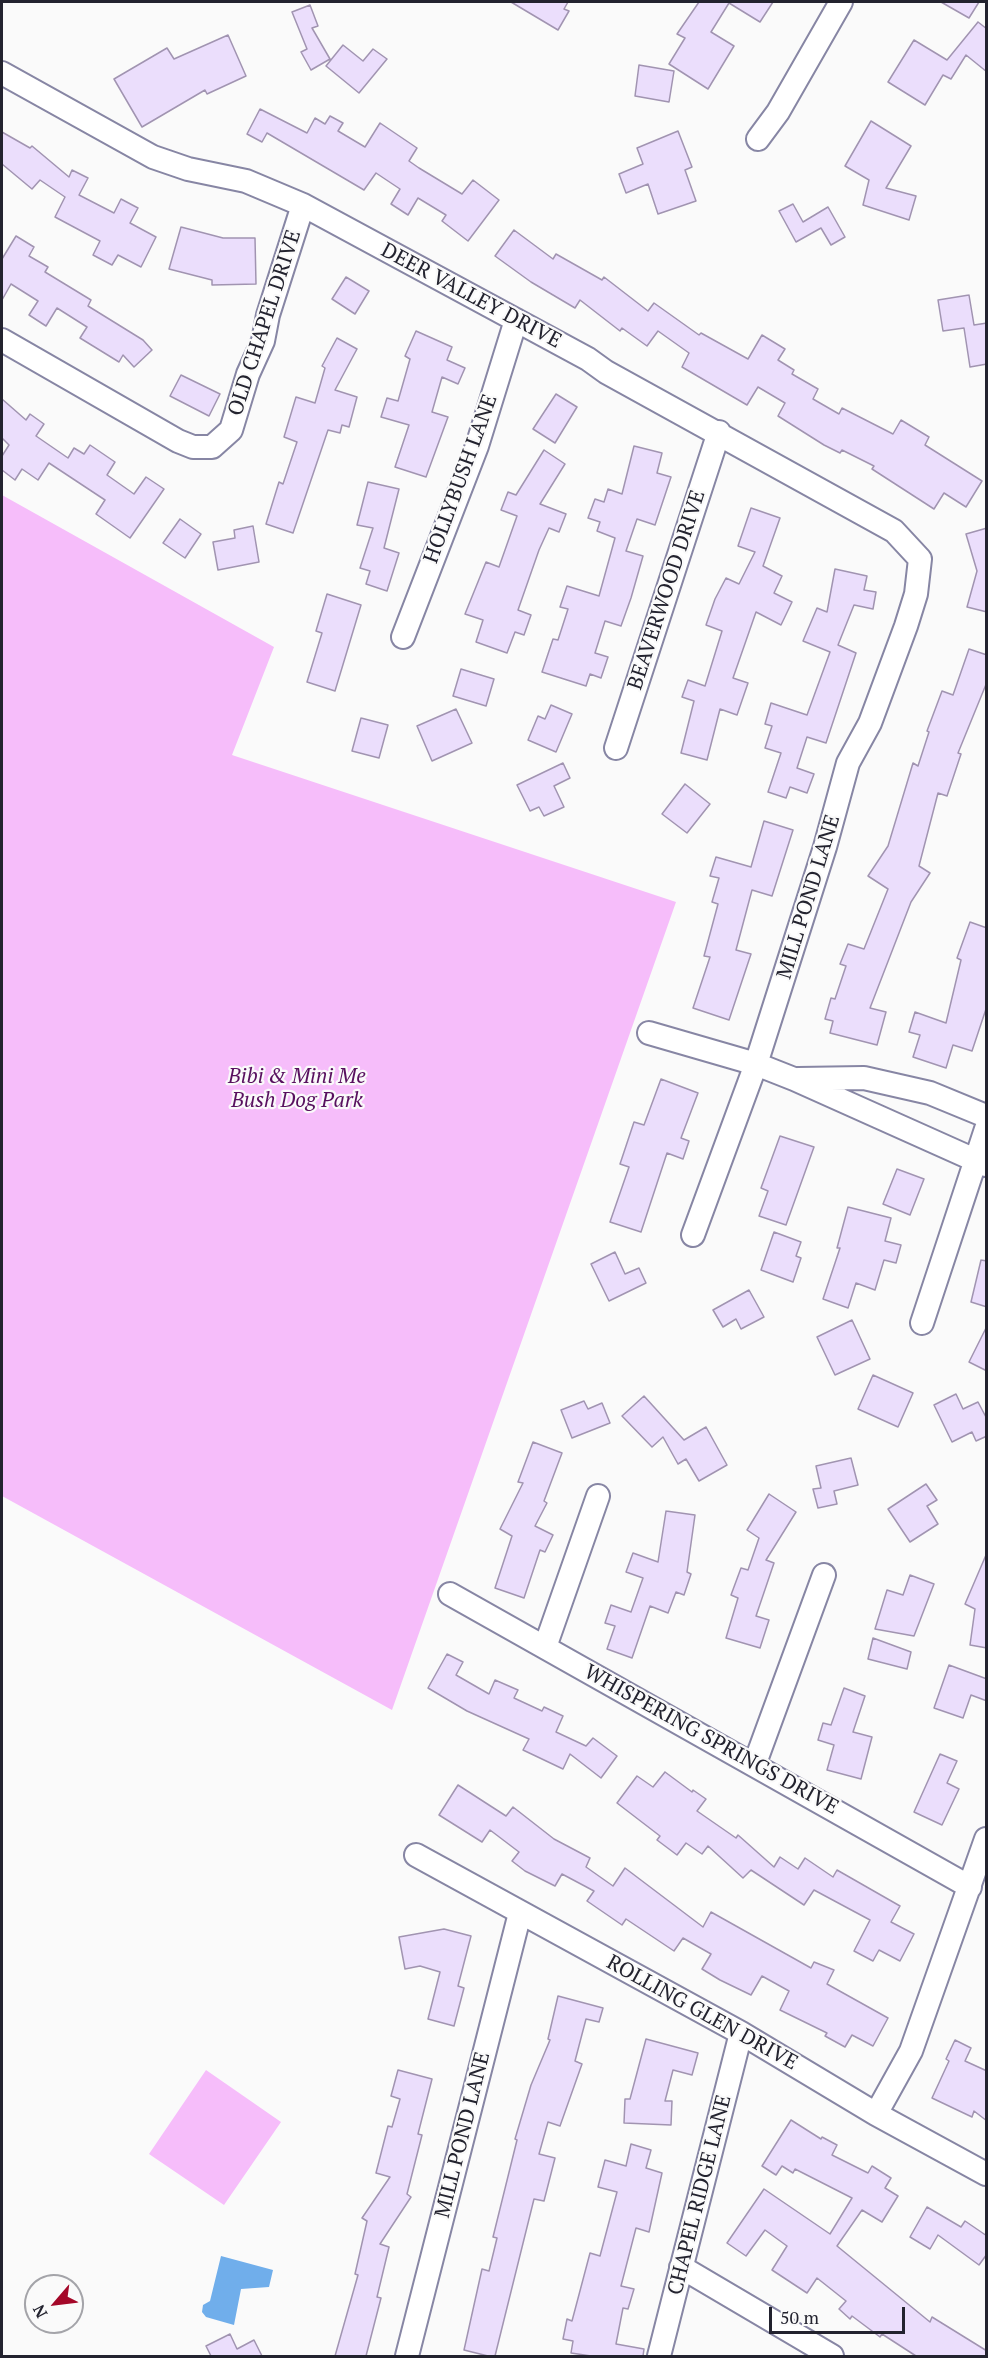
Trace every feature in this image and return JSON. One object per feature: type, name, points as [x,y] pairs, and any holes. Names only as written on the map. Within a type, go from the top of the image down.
[{"type":"street","points":[[758,139],[778,112],[841,2]]},
{"type":"street","name":"DEER VALLEY DRIVE","points":[[2,74],[153,157],[188,169],[246,181],[303,205],[516,320],[894,531],[920,559]]},
{"type":"street","name":"OLD CHAPEL DRIVE","points":[[2,340],[178,441],[193,447],[212,447],[231,430],[248,374],[263,341],[268,315],[303,205]]},
{"type":"street","name":"HOLLYBUSH LANE","points":[[403,637],[477,446],[516,320]]},
{"type":"street","name":"BEAVERWOOD DRIVE","points":[[615,748],[719,432]]},
{"type":"street","name":"MILL POND LANE","points":[[693,1235],[756,1065],[825,847],[848,763],[870,723],[906,626],[916,594],[920,559]]},
{"type":"street","points":[[649,1033],[794,1078],[867,1114],[981,1163]]},
{"type":"street","points":[[794,1078],[864,1078],[930,1093],[987,1116]]},
{"type":"street","points":[[922,1323],[981,1163],[987,1129]]},
{"type":"street","points":[[545,1647],[598,1496]]},
{"type":"street","points":[[755,1763],[824,1575]]},
{"type":"street","name":"WHISPERING SPRINGS DRIVE","points":[[450,1594],[755,1763],[970,1887]]},
{"type":"street","points":[[876,2114],[911,2051],[987,1839]]},
{"type":"street","name":"ROLLING GLEN DRIVE","points":[[416,1855],[741,2033],[876,2114],[987,2174]]},
{"type":"street","name":"MILL POND LANE","points":[[406,2356],[520,1912]]},
{"type":"street","name":"CHAPEL RIDGE LANE","points":[[659,2356],[741,2033]]},
{"type":"street","points":[[681,2267],[832,2356]]},
{"type":"green space","name":"Bibi & Mini Me Bush Dog Park","points":[[2,495],[274,647],[232,755],[676,902],[392,1710],[2,1496]]},
{"type":"green space","points":[[206,2070],[281,2122],[224,2205],[149,2154]]},
{"type":"water","points":[[221,2256],[273,2270],[269,2287],[241,2289],[234,2325],[206,2317],[202,2312],[203,2305],[210,2301]]},
{"type":"building","points":[[511,2],[568,2],[564,9],[569,11],[558,30]]},
{"type":"building","points":[[699,2],[773,2],[760,22],[729,3],[711,32],[734,46],[708,89],[669,64],[685,38],[677,34]]},
{"type":"building","points":[[941,2],[979,2],[969,18]]},
{"type":"building","points":[[310,5],[318,26],[312,28],[330,59],[311,70],[301,52],[307,49],[292,12]]},
{"type":"building","points":[[978,22],[987,29],[987,72],[966,55],[951,79],[943,75],[925,105],[888,82],[914,40],[947,60]]},
{"type":"building","points":[[228,35],[246,76],[207,94],[205,90],[142,127],[114,79],[167,48],[174,59]]},
{"type":"building","points":[[343,45],[363,61],[373,49],[387,59],[359,93],[326,66]]},
{"type":"building","points":[[639,65],[674,71],[669,102],[635,96]]},
{"type":"building","points":[[260,109],[307,133],[315,118],[325,124],[330,116],[343,123],[338,131],[365,147],[380,123],[417,148],[409,161],[419,168],[462,194],[473,180],[499,200],[468,241],[442,221],[446,215],[418,198],[408,215],[391,204],[400,189],[376,173],[364,190],[267,133],[262,142],[247,134]]},
{"type":"building","points":[[871,121],[911,146],[886,188],[916,196],[909,220],[863,205],[869,180],[845,166]]},
{"type":"building","points":[[678,131],[692,167],[685,170],[696,201],[658,214],[648,184],[626,193],[619,174],[643,164],[637,148]]},
{"type":"building","points":[[2,132],[30,148],[32,146],[69,177],[72,170],[88,178],[79,195],[114,213],[121,199],[138,208],[130,223],[156,237],[141,267],[118,255],[112,265],[93,255],[100,241],[55,217],[65,197],[40,180],[32,189],[2,164]]},
{"type":"building","points":[[793,204],[803,222],[828,207],[845,237],[831,245],[821,228],[796,242],[779,211]]},
{"type":"building","points":[[181,227],[223,238],[255,238],[256,284],[212,285],[212,280],[169,269]]},
{"type":"building","points":[[514,230],[553,259],[556,254],[602,280],[604,277],[648,311],[654,303],[699,335],[701,333],[748,359],[762,335],[785,349],[778,360],[794,370],[792,374],[818,389],[813,399],[839,414],[842,408],[893,434],[901,420],[929,437],[925,445],[982,481],[966,507],[944,493],[934,509],[872,469],[874,466],[842,450],[840,453],[824,445],[778,416],[785,403],[758,387],[747,405],[682,367],[689,353],[658,331],[647,346],[622,328],[620,331],[580,300],[575,308],[531,282],[495,256]]},
{"type":"building","points":[[16,236],[34,247],[29,256],[48,267],[45,272],[91,300],[88,306],[143,340],[152,350],[134,367],[123,355],[119,362],[80,338],[87,327],[57,308],[46,326],[29,315],[38,301],[11,284],[2,300],[2,259]]},
{"type":"building","points":[[346,277],[369,291],[355,314],[332,299]]},
{"type":"building","points":[[969,295],[974,325],[987,323],[987,364],[970,367],[964,328],[943,331],[938,300]]},
{"type":"building","points":[[416,331],[452,347],[447,360],[465,368],[458,384],[442,377],[432,412],[448,417],[426,477],[395,467],[409,425],[381,417],[387,398],[398,401],[410,359],[405,356]]},
{"type":"building","points":[[337,338],[357,349],[335,390],[357,397],[349,427],[342,425],[340,433],[328,430],[293,533],[266,524],[279,482],[283,484],[297,442],[284,437],[296,397],[315,403],[325,368],[322,366]]},
{"type":"building","points":[[181,375],[220,394],[209,416],[170,396]]},
{"type":"building","points":[[556,394],[577,407],[555,443],[533,429]]},
{"type":"building","points":[[2,399],[26,420],[30,414],[44,424],[36,436],[68,458],[74,448],[84,454],[90,445],[115,462],[107,475],[134,494],[146,477],[164,489],[130,538],[96,514],[105,500],[49,463],[38,480],[22,469],[15,480],[2,470],[2,456],[9,445],[2,438]]},
{"type":"building","points":[[634,446],[662,453],[657,473],[671,477],[655,525],[637,519],[626,551],[643,556],[631,598],[621,626],[605,621],[595,653],[608,657],[601,678],[590,674],[586,686],[542,672],[553,639],[558,640],[568,609],[560,607],[567,586],[599,596],[615,538],[597,531],[600,522],[588,518],[595,499],[604,502],[608,489],[622,494]]},
{"type":"building","points":[[544,450],[565,464],[540,504],[566,514],[559,532],[549,528],[539,550],[518,610],[531,615],[524,635],[515,632],[507,653],[476,642],[483,620],[465,614],[486,562],[499,567],[517,516],[501,510],[508,492],[516,495]]},
{"type":"building","points":[[368,482],[399,489],[384,548],[399,553],[387,591],[366,584],[370,571],[360,568],[373,528],[357,525]]},
{"type":"building","points":[[751,508],[780,518],[763,566],[782,576],[774,593],[792,602],[781,625],[756,612],[733,678],[748,683],[737,715],[720,709],[707,760],[681,753],[694,701],[682,697],[688,680],[705,686],[722,631],[706,625],[715,599],[726,578],[739,584],[755,552],[738,546]]},
{"type":"building","points":[[180,519],[201,534],[185,558],[163,543]]},
{"type":"building","points":[[253,526],[259,562],[218,570],[213,542],[235,538],[234,530]]},
{"type":"building","points":[[987,528],[987,612],[967,607],[977,571],[966,534]]},
{"type":"building","points":[[835,569],[867,576],[864,590],[876,592],[873,609],[854,605],[838,645],[856,653],[826,743],[807,737],[797,768],[814,774],[807,793],[790,787],[786,798],[768,792],[781,753],[765,748],[772,726],[765,724],[771,703],[807,715],[830,652],[803,641],[817,608],[827,612]]},
{"type":"building","points":[[327,594],[361,605],[335,691],[307,682],[322,633],[316,631]]},
{"type":"building","points":[[969,649],[987,655],[987,682],[958,753],[961,754],[947,796],[938,793],[919,866],[930,873],[911,902],[870,1008],[886,1012],[877,1045],[830,1033],[833,1021],[825,1019],[831,998],[835,999],[846,966],[840,964],[848,944],[864,949],[888,889],[868,876],[888,846],[913,763],[918,766],[929,732],[927,731],[942,691],[953,695]]},
{"type":"building","points":[[461,669],[494,679],[486,706],[453,696]]},
{"type":"building","points":[[551,705],[572,714],[556,752],[528,740],[538,716],[545,719]]},
{"type":"building","points":[[456,709],[472,743],[432,761],[417,726]]},
{"type":"building","points":[[361,718],[388,725],[379,758],[352,751]]},
{"type":"building","points":[[563,763],[570,778],[554,786],[564,807],[544,816],[539,807],[530,811],[517,785]]},
{"type":"building","points":[[685,784],[710,804],[687,833],[662,814]]},
{"type":"building","points":[[764,821],[793,830],[772,896],[752,890],[736,950],[751,954],[729,1020],[693,1008],[710,957],[704,956],[718,904],[712,902],[719,878],[710,876],[716,857],[751,867]]},
{"type":"building","points":[[970,922],[987,928],[987,1006],[972,1051],[953,1045],[946,1068],[913,1057],[920,1035],[909,1032],[915,1012],[946,1023],[961,960],[957,958]]},
{"type":"building","points":[[661,1079],[698,1093],[681,1138],[689,1141],[683,1159],[667,1153],[641,1232],[610,1222],[629,1167],[620,1164],[634,1122],[644,1125]]},
{"type":"building","points":[[780,1136],[814,1147],[786,1225],[759,1216],[768,1191],[761,1188]]},
{"type":"building","points":[[897,1169],[924,1179],[910,1215],[883,1204]]},
{"type":"building","points":[[848,1207],[891,1218],[885,1241],[901,1245],[896,1263],[884,1260],[875,1290],[856,1283],[848,1308],[823,1299],[840,1248],[837,1248]]},
{"type":"building","points":[[774,1232],[801,1242],[796,1256],[801,1258],[793,1282],[761,1270]]},
{"type":"building","points":[[615,1252],[625,1274],[639,1268],[646,1283],[609,1301],[591,1264]]},
{"type":"building","points":[[981,1260],[987,1261],[987,1307],[971,1302]]},
{"type":"building","points":[[749,1290],[764,1317],[741,1329],[736,1319],[723,1327],[713,1310]]},
{"type":"building","points":[[852,1320],[870,1359],[835,1375],[817,1337]]},
{"type":"building","points":[[987,1326],[987,1371],[969,1362]]},
{"type":"building","points":[[873,1375],[913,1393],[898,1427],[858,1409]]},
{"type":"building","points":[[956,1394],[963,1409],[978,1402],[987,1419],[987,1436],[976,1441],[972,1432],[952,1442],[934,1405]]},
{"type":"building","points":[[644,1396],[684,1440],[706,1427],[727,1465],[699,1481],[686,1459],[678,1464],[663,1437],[652,1447],[622,1416]]},
{"type":"building","points":[[584,1401],[588,1409],[602,1403],[610,1423],[572,1438],[561,1410]]},
{"type":"building","points":[[533,1442],[562,1453],[544,1501],[547,1503],[535,1526],[553,1535],[545,1552],[540,1550],[524,1598],[495,1588],[512,1536],[500,1529],[523,1483],[518,1482]]},
{"type":"building","points":[[851,1458],[858,1485],[834,1491],[837,1504],[818,1508],[813,1489],[821,1488],[816,1466]]},
{"type":"building","points":[[926,1484],[937,1500],[927,1506],[938,1524],[910,1542],[888,1509]]},
{"type":"building","points":[[769,1494],[796,1512],[766,1560],[774,1563],[756,1616],[769,1620],[760,1648],[726,1638],[738,1598],[731,1595],[741,1568],[748,1570],[759,1538],[747,1530]]},
{"type":"building","points":[[666,1511],[695,1515],[687,1572],[691,1574],[684,1595],[676,1592],[668,1613],[650,1606],[632,1658],[607,1649],[615,1626],[605,1623],[611,1605],[631,1612],[643,1578],[626,1572],[633,1553],[658,1562]]},
{"type":"building","points":[[986,1555],[987,1648],[970,1645],[975,1609],[965,1604]]},
{"type":"building","points":[[910,1575],[934,1584],[914,1636],[875,1629],[887,1590],[903,1595]]},
{"type":"building","points":[[873,1638],[911,1652],[907,1669],[868,1659]]},
{"type":"building","points":[[447,1654],[463,1662],[456,1675],[489,1694],[495,1680],[518,1690],[514,1698],[542,1711],[544,1707],[563,1716],[556,1732],[586,1746],[593,1738],[617,1756],[601,1778],[570,1754],[563,1769],[523,1750],[529,1739],[467,1711],[428,1688]]},
{"type":"building","points":[[949,1665],[987,1679],[987,1701],[971,1695],[963,1718],[934,1708]]},
{"type":"building","points":[[844,1688],[865,1696],[853,1732],[872,1737],[861,1779],[827,1770],[834,1745],[818,1740],[823,1723],[831,1725]]},
{"type":"building","points":[[940,1754],[957,1761],[947,1783],[959,1789],[942,1825],[914,1812]]},
{"type":"building","points":[[665,1772],[692,1792],[693,1790],[706,1799],[697,1811],[736,1838],[738,1835],[774,1867],[780,1857],[798,1869],[805,1858],[833,1877],[837,1870],[900,1906],[891,1922],[914,1934],[900,1961],[879,1950],[873,1961],[854,1951],[870,1920],[814,1890],[804,1905],[751,1870],[743,1878],[708,1846],[702,1854],[686,1843],[677,1855],[657,1840],[660,1836],[617,1803],[637,1776],[653,1787]]},
{"type":"building","points":[[458,1785],[506,1816],[513,1807],[554,1839],[590,1858],[586,1867],[613,1886],[625,1868],[703,1927],[711,1912],[811,1968],[814,1962],[834,1970],[827,1984],[888,2018],[873,2046],[852,2035],[845,2047],[825,2036],[827,2033],[780,2010],[789,1991],[762,1976],[751,1995],[720,1980],[702,1969],[711,1954],[683,1938],[674,1951],[626,1919],[622,1925],[587,1901],[594,1891],[562,1874],[555,1886],[525,1871],[512,1861],[519,1852],[490,1830],[482,1842],[439,1815]]},
{"type":"building","points":[[444,1929],[471,1936],[458,1986],[464,1988],[454,2026],[428,2019],[440,1972],[420,1966],[405,1969],[399,1937]]},
{"type":"building","points":[[558,1996],[603,2008],[599,2022],[586,2019],[575,2061],[582,2064],[560,2126],[548,2122],[539,2154],[555,2158],[544,2201],[534,2199],[495,2356],[488,2356],[464,2350],[482,2269],[489,2271],[497,2238],[493,2237],[517,2140],[515,2139],[531,2085],[550,2040],[548,2039]]},
{"type":"building","points":[[646,2039],[698,2053],[692,2075],[673,2070],[665,2101],[672,2101],[671,2125],[624,2123],[625,2099],[630,2099]]},
{"type":"building","points":[[955,2040],[971,2048],[965,2061],[987,2071],[987,2121],[974,2111],[972,2117],[932,2098],[949,2061],[946,2059]]},
{"type":"building","points":[[398,2070],[432,2079],[418,2134],[422,2135],[407,2194],[411,2197],[380,2244],[389,2247],[377,2297],[381,2298],[366,2356],[335,2356],[358,2275],[355,2274],[367,2221],[362,2218],[390,2177],[376,2173],[388,2126],[392,2127],[400,2099],[391,2096]]},
{"type":"building","points":[[791,2120],[821,2139],[822,2137],[837,2145],[832,2155],[868,2173],[872,2166],[891,2178],[885,2188],[898,2196],[882,2222],[862,2210],[837,2246],[930,2322],[932,2317],[987,2351],[987,2356],[916,2356],[882,2334],[880,2337],[852,2316],[850,2319],[839,2309],[846,2301],[817,2278],[807,2293],[772,2270],[787,2246],[765,2230],[746,2256],[727,2243],[764,2189],[830,2234],[852,2198],[795,2169],[793,2173],[782,2166],[776,2175],[762,2166]]},
{"type":"building","points":[[631,2144],[651,2150],[646,2168],[662,2173],[649,2232],[636,2228],[621,2286],[634,2289],[628,2309],[623,2308],[616,2344],[644,2349],[643,2356],[591,2356],[571,2353],[573,2341],[563,2339],[567,2319],[572,2321],[590,2253],[600,2256],[617,2192],[598,2187],[605,2160],[626,2166]]},
{"type":"building","points":[[927,2207],[961,2227],[965,2221],[987,2236],[987,2254],[979,2265],[938,2235],[930,2249],[910,2237]]},
{"type":"building","points":[[230,2334],[237,2349],[254,2340],[262,2356],[211,2356],[206,2346]]}]
